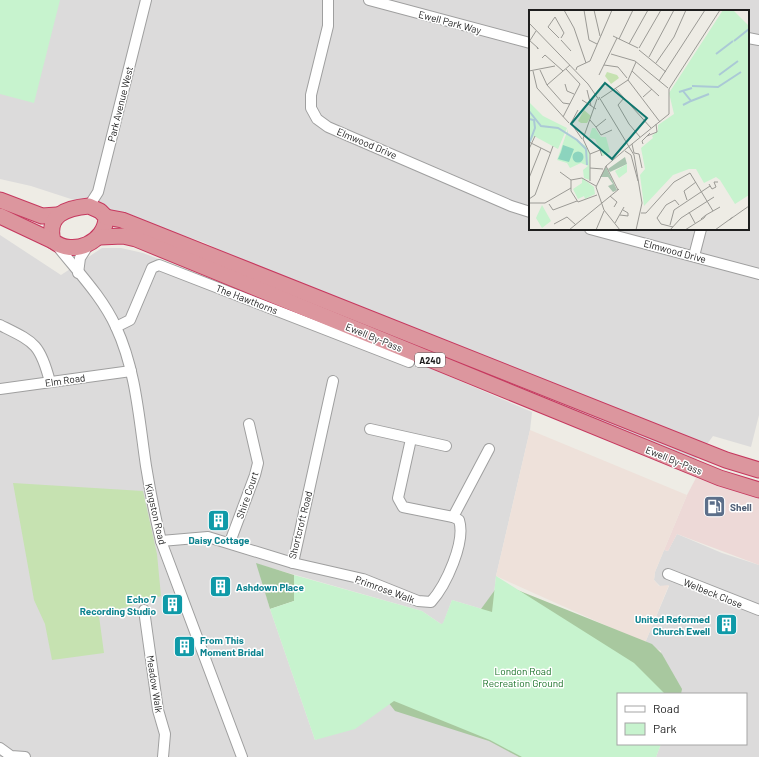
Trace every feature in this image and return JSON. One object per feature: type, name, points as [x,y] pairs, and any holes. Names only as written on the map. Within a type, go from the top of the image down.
[{"type":"highway","points":[[0,200],[42,216],[57,215],[78,207],[89,206],[100,211],[106,217],[106,226],[94,240],[69,247],[61,247],[54,242],[51,234],[52,225],[57,215]]},
{"type":"highway","name":"Kingston Road","points":[[0,216],[54,242]]},
{"type":"highway","name":"Ewell By-Pass","points":[[106,217],[122,220],[726,460],[758,470]]},
{"type":"highway","name":"Ewell By-Pass","points":[[94,240],[124,236],[136,239],[720,478],[759,490]]},
{"type":"street","name":"Park Avenue West","points":[[89,206],[98,192],[146,0]]},
{"type":"street","name":"Elmwood Drive","points":[[328,0],[328,26],[311,95],[311,108],[317,119],[328,127],[511,206],[529,212]]},
{"type":"street","name":"Ewell Park Way","points":[[369,0],[529,43]]},
{"type":"street","points":[[749,38],[759,40]]},
{"type":"street","name":"Elmwood Drive","points":[[594,230],[759,274]]},
{"type":"street","points":[[694,256],[701,230]]},
{"type":"street","points":[[78,273],[80,258],[94,240]]},
{"type":"street","name":"Kingston Road","points":[[54,242],[98,296],[116,327],[131,371],[137,400],[153,507],[161,541],[242,757]]},
{"type":"street","name":"The Hawthorns","points":[[116,327],[130,320],[152,268],[159,265],[409,362]]},
{"type":"street","points":[[0,325],[32,343],[40,351],[50,382]]},
{"type":"street","name":"Elm Road","points":[[0,389],[131,371]]},
{"type":"street","name":"Shortcroft Road","points":[[161,541],[208,537],[230,542],[293,563],[333,381]]},
{"type":"street","name":"Shire Court","points":[[230,542],[255,475],[258,462],[249,424]]},
{"type":"street","points":[[370,429],[446,446]]},
{"type":"street","points":[[411,439],[398,498],[403,507],[453,516],[489,449]]},
{"type":"street","name":"Primrose Walk","points":[[293,563],[363,579],[418,601],[431,602],[449,572],[456,555],[461,526],[459,520],[453,516]]},
{"type":"street","name":"Welbeck Close","points":[[668,574],[759,610]]},
{"type":"street","name":"Meadow Walk","points":[[144,610],[158,710],[166,734],[163,757]]},
{"type":"street","points":[[0,748],[11,756],[25,757]]},
{"type":"shaded area","points":[[0,0],[759,0],[759,415],[751,447],[713,436],[686,473],[203,242],[31,186],[0,179]]},
{"type":"shaded area","points":[[0,235],[61,275],[102,248],[121,248],[143,253],[329,325],[532,412],[530,430],[496,576],[492,612],[452,600],[443,624],[441,624],[422,611],[257,564],[270,609],[315,740],[394,701],[490,740],[522,757],[0,757]]},
{"type":"shaded area","points":[[530,430],[687,495],[655,572],[654,580],[659,586],[669,585],[645,643],[496,576]]},
{"type":"shaded area","points":[[696,478],[759,498],[759,565],[677,534],[668,551],[664,550],[687,495]]},
{"type":"shaded area","points":[[677,534],[722,553],[759,565],[759,757],[656,757],[661,745],[747,745],[747,693],[677,693],[651,678],[661,651],[645,643],[669,586],[660,586],[654,580],[655,572],[664,550],[668,551]]},
{"type":"green space","points":[[0,0],[60,0],[34,103],[0,94]]},
{"type":"green space","points":[[13,483],[143,491],[157,554],[161,596],[99,616],[104,653],[52,660],[45,624],[34,600]]},
{"type":"green space","points":[[256,563],[294,575],[294,601],[270,609]]},
{"type":"green space","name":"London Road Recreation Ground","points":[[294,575],[422,611],[441,624],[443,623],[452,600],[492,612],[496,576],[634,663],[664,693],[617,693],[617,745],[661,745],[656,757],[522,757],[490,740],[394,701],[355,729],[315,740],[270,609],[294,601]]},
{"type":"green space","points":[[500,583],[652,644],[662,654],[682,689],[681,693],[642,693],[462,635]]},
{"type":"green space","points":[[395,697],[581,757],[519,757],[489,741],[395,711],[388,702]]},
{"type":"place","name":"Shell","points":[[714,507]]},
{"type":"place","name":"Daisy Cottage","points":[[219,520]]},
{"type":"place","name":"Ashdown Place","points":[[220,587]]},
{"type":"place","name":"Echo 7 Recording Studio","points":[[172,605]]},
{"type":"place","name":"United Reformed Church Ewell","points":[[726,625]]},
{"type":"place","name":"From This Moment Bridal","points":[[184,646]]}]
